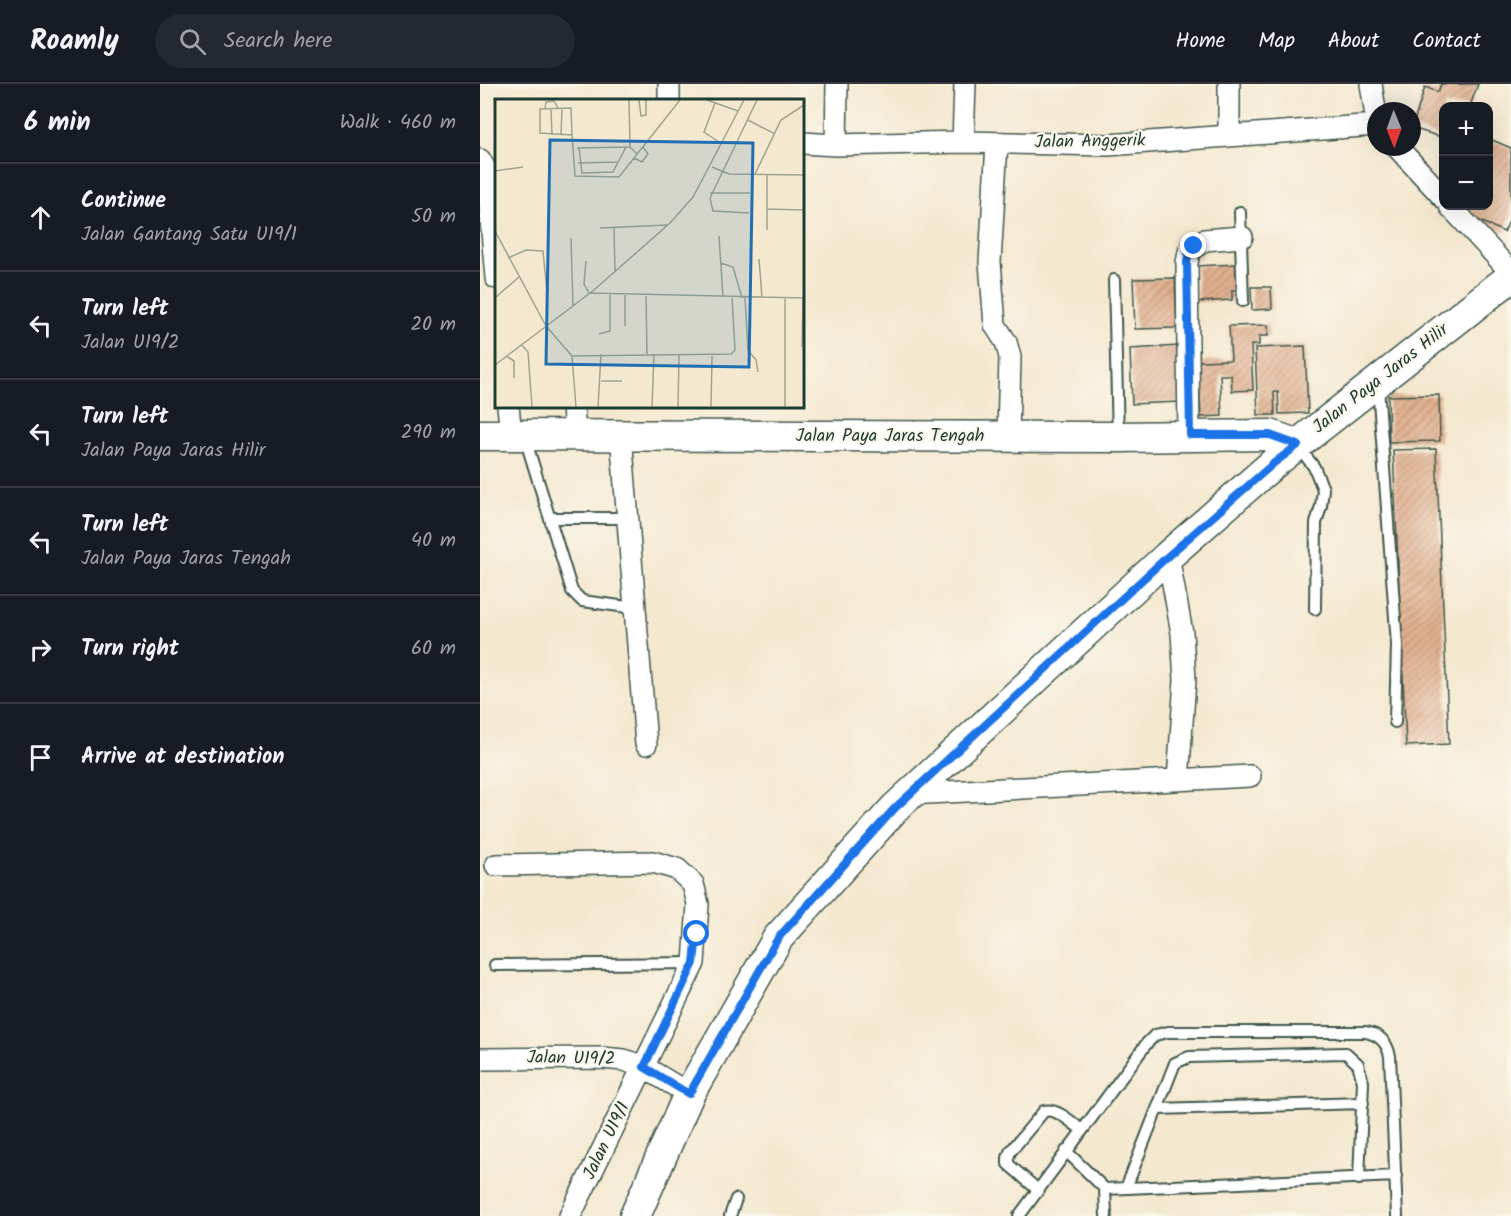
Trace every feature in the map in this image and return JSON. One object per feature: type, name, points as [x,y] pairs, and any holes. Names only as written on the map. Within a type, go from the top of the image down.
[{"type":"street","points":[[836,145],[837,84]]},
{"type":"street","points":[[963,142],[964,84]]},
{"type":"street","points":[[1229,84],[1229,136]]},
{"type":"street","points":[[1371,84],[1374,102]]},
{"type":"street","name":"Jalan Anggerik","points":[[804,143],[836,145],[963,142],[1108,145],[1367,126]]},
{"type":"street","points":[[998,143],[990,262],[995,325],[1006,342],[1010,357],[1008,436]]},
{"type":"street","points":[[1405,156],[1439,194]]},
{"type":"street","points":[[480,160],[487,172],[495,266]]},
{"type":"street","points":[[1454,210],[1511,272]]},
{"type":"street","points":[[1190,435],[1187,262],[1189,252],[1204,240],[1242,237]]},
{"type":"street","name":"Jalan Paya Jaras Hilir","points":[[639,1215],[689,1094],[778,938],[909,794],[1168,556],[1274,463],[1511,277]]},
{"type":"street","name":"Jalan Paya Jaras Tengah","points":[[480,435],[514,425],[574,420],[621,435],[1118,437],[1270,435],[1298,445]]},
{"type":"street","points":[[621,435],[646,744]]},
{"type":"street","points":[[1168,556],[1182,633],[1185,680],[1178,780]]},
{"type":"street","points":[[909,794],[1250,776]]},
{"type":"street","points":[[496,865],[653,862],[677,869],[693,884],[698,904],[694,963]]},
{"type":"street","name":"Jalan U19/1","points":[[570,1216],[694,963]]},
{"type":"street","name":"Jalan U19/2","points":[[480,1059],[603,1058],[624,1060],[644,1067],[689,1094]]},
{"type":"lane","points":[[1240,212],[1243,301]]},
{"type":"lane","points":[[1114,280],[1118,437]]},
{"type":"lane","points":[[1378,380],[1397,645],[1395,722]]},
{"type":"lane","points":[[514,425],[550,518],[572,591],[582,601],[635,608]]},
{"type":"lane","points":[[1298,445],[1314,467],[1323,489],[1316,523],[1316,609]]},
{"type":"lane","points":[[550,518],[628,518]]},
{"type":"lane","points":[[495,965],[694,963]]},
{"type":"lane","points":[[1019,1216],[1147,1043],[1155,1035],[1168,1032],[1372,1033],[1384,1042],[1390,1056],[1397,1216]]},
{"type":"lane","points":[[1126,1188],[1175,1064],[1189,1057],[1346,1053],[1358,1064],[1363,1082],[1359,1179]]},
{"type":"lane","points":[[1157,1109],[1363,1103]]},
{"type":"lane","points":[[1038,1190],[1008,1164],[1010,1152],[1044,1111],[1056,1112],[1082,1130]]},
{"type":"lane","points":[[1066,1151],[1105,1189],[1106,1216]]},
{"type":"lane","points":[[1105,1189],[1395,1176]]},
{"type":"lane","points":[[730,1216],[736,1199]]},
{"type":"building","points":[[1441,84],[1478,84],[1471,102],[1439,102],[1439,136],[1421,131],[1420,102],[1425,87],[1438,92]]},
{"type":"building","points":[[1493,140],[1511,148],[1511,217],[1504,232],[1458,211],[1493,210]]},
{"type":"building","points":[[1238,264],[1239,290],[1232,290],[1232,300],[1198,302],[1196,266]]},
{"type":"building","points":[[1175,278],[1177,328],[1135,329],[1133,279]]},
{"type":"building","points":[[1251,287],[1271,287],[1272,309],[1252,310]]},
{"type":"building","points":[[1268,325],[1268,336],[1259,336],[1259,345],[1251,345],[1253,390],[1232,391],[1231,375],[1220,375],[1222,416],[1201,417],[1198,361],[1231,360],[1229,326]]},
{"type":"building","points":[[1179,346],[1181,402],[1132,404],[1130,349]]},
{"type":"building","points":[[1305,346],[1308,413],[1279,414],[1278,392],[1274,392],[1275,415],[1258,415],[1255,348]]},
{"type":"building","points":[[1439,395],[1440,441],[1389,442],[1388,396]]},
{"type":"building","points":[[1436,449],[1449,744],[1406,746],[1393,450]]},
{"type":"route","points":[[697,934],[694,963],[644,1067],[689,1094],[778,938],[895,808],[1168,556],[1274,463],[1298,445],[1270,435],[1190,435],[1187,262],[1189,252],[1194,246]]}]
